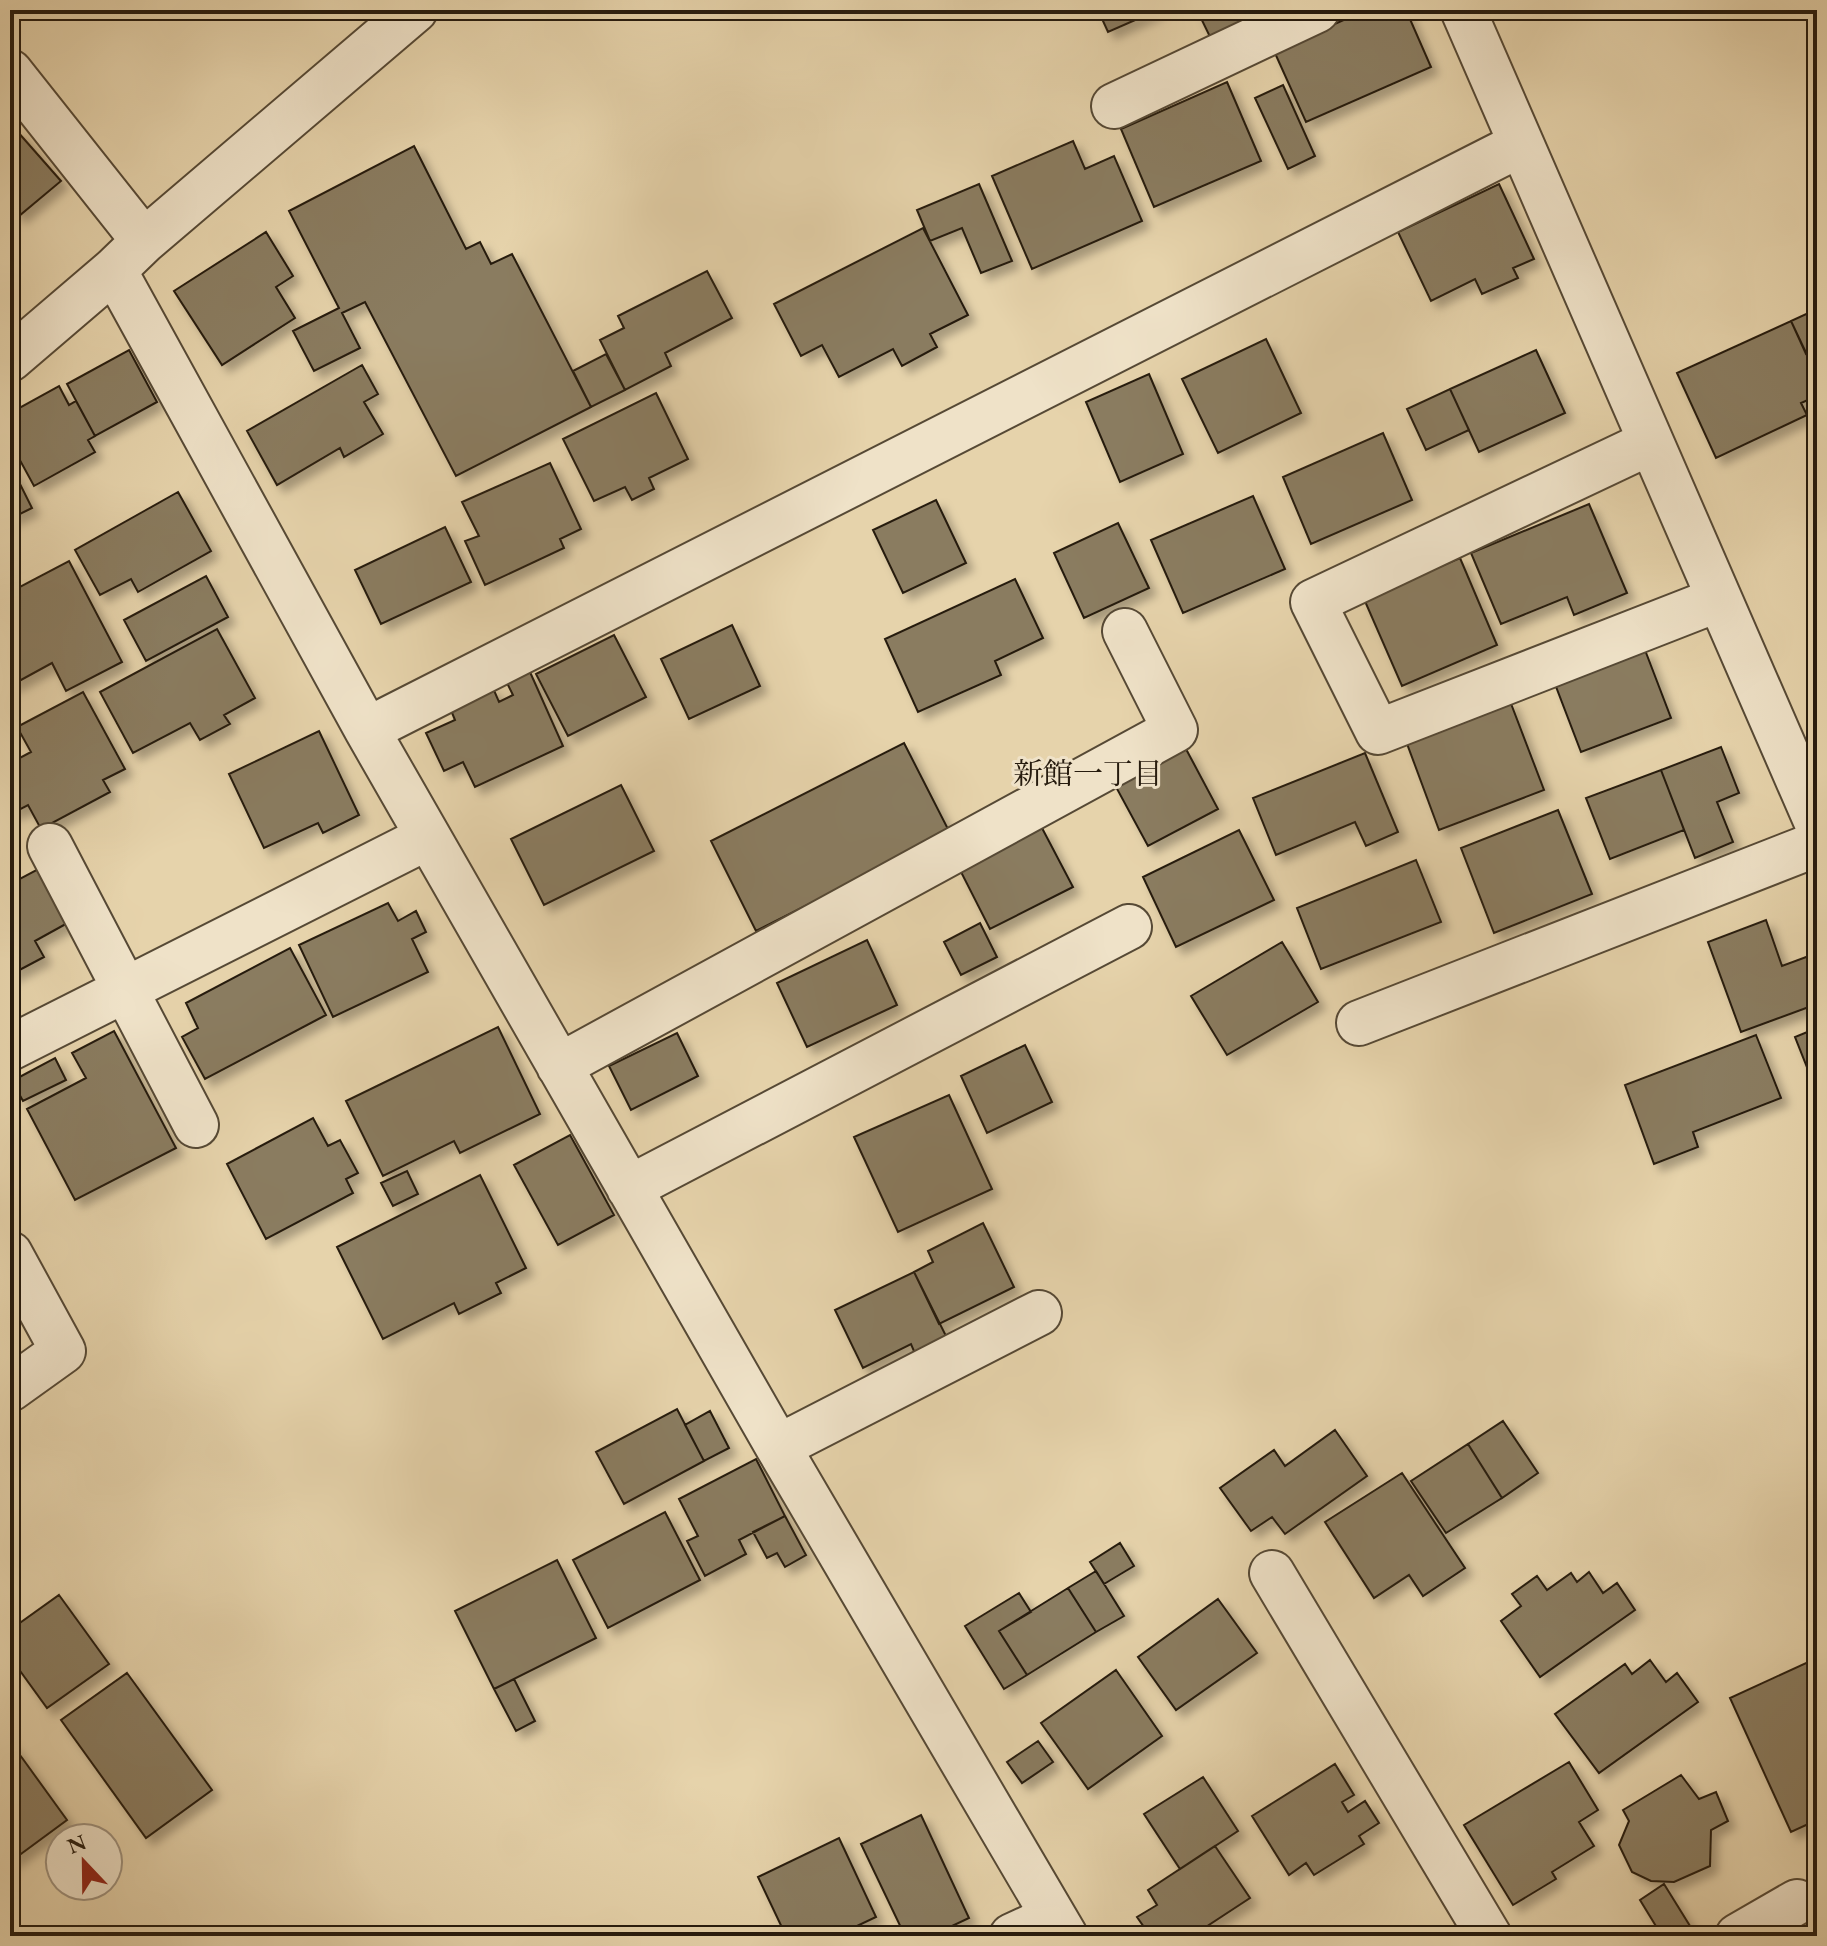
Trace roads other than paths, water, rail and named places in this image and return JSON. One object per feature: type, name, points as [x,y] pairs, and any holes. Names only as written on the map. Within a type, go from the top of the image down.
[{"type":"street","points":[[12,354],[415,10]]},
{"type":"street","points":[[1114,106],[1317,10]]},
{"type":"street","points":[[1463,10],[1817,823]]},
{"type":"street","points":[[10,72],[129,256],[367,730],[778,1447],[1059,1926],[1012,1936]]},
{"type":"street","points":[[367,730],[1521,144]]},
{"type":"street","points":[[1651,442],[1313,602],[1378,732],[1719,599]]},
{"type":"street","points":[[559,1066],[1175,730],[1125,631]]},
{"type":"street","points":[[10,1048],[428,837]]},
{"type":"street","points":[[1359,1023],[1817,844]]},
{"type":"street","points":[[50,846],[196,1125]]},
{"type":"street","points":[[629,1188],[1129,927]]},
{"type":"street","points":[[10,1254],[63,1351],[10,1389]]},
{"type":"street","points":[[778,1447],[1039,1313]]},
{"type":"street","points":[[1272,1573],[1489,1936]]},
{"type":"street","points":[[1738,1936],[1797,1902]]},
{"type":"district","name":"新館一丁目","points":[[1088,773]]}]
